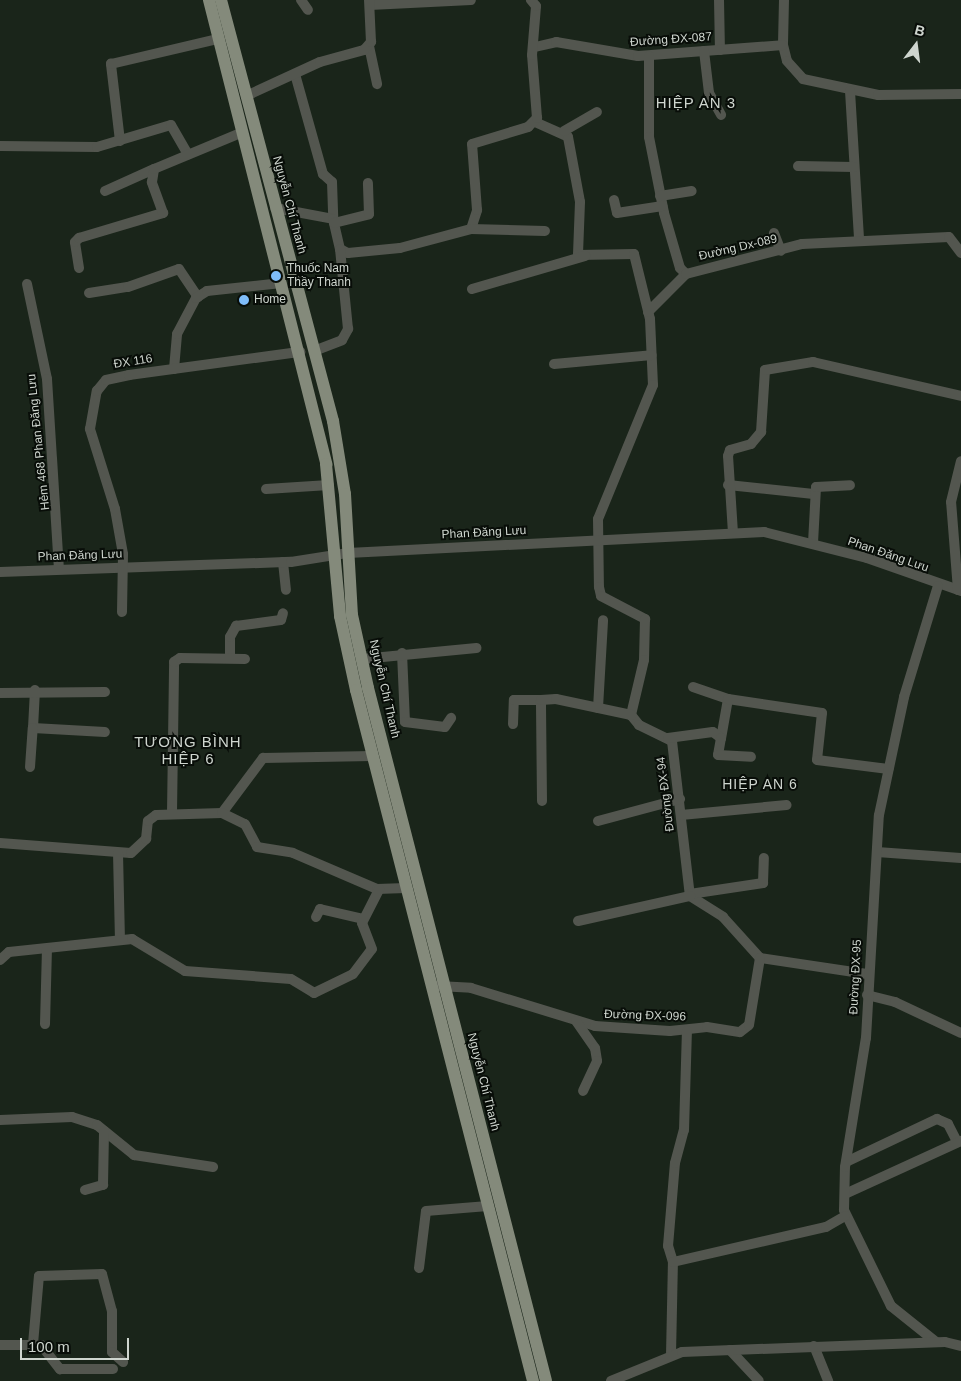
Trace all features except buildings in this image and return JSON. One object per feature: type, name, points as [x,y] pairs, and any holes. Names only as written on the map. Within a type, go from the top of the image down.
[{"type":"main road","name":"Nguyễn Chí Thanh","points":[[209,0],[243,132],[314,351],[342,463],[352,615],[385,754],[546,1381]]},
{"type":"main road","name":"Nguyễn Chí Thanh","points":[[221,0],[246,96],[282,283],[300,352],[329,485],[340,616],[429,988],[533,1381]]},
{"type":"main road","points":[[372,756],[385,754]]},
{"type":"street","points":[[301,0],[308,10]]},
{"type":"street","points":[[377,84],[369,46],[369,2],[471,0]]},
{"type":"street","points":[[532,0],[536,6],[535,122]]},
{"type":"street","points":[[719,0],[720,50]]},
{"type":"street","points":[[784,0],[782,45],[787,61],[803,79],[878,95],[961,94]]},
{"type":"street","points":[[120,141],[111,64],[218,39]]},
{"type":"street","name":"Đường ĐX-087","points":[[535,47],[556,42],[614,55],[649,56],[782,45]]},
{"type":"street","points":[[246,96],[295,74],[369,46]]},
{"type":"street","points":[[704,51],[709,93],[721,114]]},
{"type":"street","points":[[649,56],[645,96],[661,201],[680,268],[686,274]]},
{"type":"street","points":[[295,74],[323,174],[332,182],[333,221],[340,249],[348,329],[342,340],[314,351]]},
{"type":"street","points":[[850,90],[858,240]]},
{"type":"street","points":[[564,132],[597,112]]},
{"type":"street","points":[[471,229],[477,210],[472,144],[535,122],[564,132]]},
{"type":"street","points":[[0,146],[90,148],[171,125],[188,155]]},
{"type":"street","points":[[105,191],[243,132]]},
{"type":"street","points":[[564,132],[575,162],[580,202],[576,250],[585,256]]},
{"type":"street","points":[[798,166],[854,167]]},
{"type":"street","points":[[79,268],[75,242],[79,238],[163,213],[152,182],[154,169]]},
{"type":"street","points":[[269,210],[333,221],[369,214],[368,183]]},
{"type":"street","points":[[614,200],[616,213],[692,191]]},
{"type":"street","points":[[340,249],[358,253],[400,248],[471,229],[545,231]]},
{"type":"street","points":[[774,232],[781,251]]},
{"type":"street","name":"Đường Dx-089","points":[[648,312],[686,274],[825,241],[949,237],[961,252]]},
{"type":"street","points":[[472,289],[585,256],[634,254],[648,312],[653,385],[620,457],[598,519],[596,540],[601,596],[645,619],[644,660],[631,715],[541,700],[514,700],[513,724]]},
{"type":"street","points":[[89,293],[125,288],[179,269],[198,297]]},
{"type":"street","points":[[174,369],[177,334],[198,297],[207,291],[282,283]]},
{"type":"street","name":"Hẻm 468 Phan Đăng Lưu","points":[[27,284],[47,379],[59,569]]},
{"type":"street","name":"ĐX 116","points":[[122,612],[123,567],[115,509],[90,429],[92,403],[106,380],[300,352]]},
{"type":"street","points":[[554,364],[652,355]]},
{"type":"street","points":[[733,533],[728,485],[730,450],[751,444],[761,432],[765,370],[813,362],[961,396]]},
{"type":"street","points":[[959,591],[951,502],[961,461]]},
{"type":"street","points":[[266,489],[329,485]]},
{"type":"street","points":[[728,485],[814,494]]},
{"type":"street","points":[[813,543],[814,494],[816,487],[850,485]]},
{"type":"street","name":"Phan Đăng Lưu","points":[[0,572],[283,562],[335,557],[348,553],[764,532],[813,543],[938,586],[959,591]]},
{"type":"street","points":[[283,562],[286,590]]},
{"type":"street","name":"Đường ĐX-95","points":[[936,1342],[891,1306],[845,1216],[845,1194],[846,1162],[866,1038],[867,974],[877,852],[888,769],[904,697],[938,586]]},
{"type":"street","points":[[230,658],[230,637],[236,626],[281,620],[283,612]]},
{"type":"street","points":[[598,708],[603,620]]},
{"type":"street","points":[[362,659],[402,653],[476,648]]},
{"type":"street","points":[[402,653],[405,722],[445,727],[451,718]]},
{"type":"street","points":[[172,812],[174,662],[180,658],[245,659]]},
{"type":"street","points":[[692,687],[728,699],[822,714],[817,760],[888,769]]},
{"type":"street","points":[[30,767],[35,690]]},
{"type":"street","points":[[0,693],[35,690],[105,692]]},
{"type":"street","points":[[728,699],[718,755],[751,757]]},
{"type":"street","points":[[541,700],[542,801]]},
{"type":"street","name":"Đường ĐX-94","points":[[631,715],[639,725],[668,738],[680,799],[690,895]]},
{"type":"street","points":[[33,728],[105,732]]},
{"type":"street","points":[[668,738],[713,732],[721,738]]},
{"type":"street","points":[[222,813],[263,758],[372,756]]},
{"type":"street","points":[[598,821],[680,799]]},
{"type":"street","points":[[681,815],[787,805]]},
{"type":"street","points":[[0,843],[118,854],[139,849],[146,839],[148,821],[172,812],[222,813],[245,824],[257,847],[293,852],[379,889],[406,888]]},
{"type":"street","points":[[877,852],[961,858]]},
{"type":"street","points":[[118,854],[120,940]]},
{"type":"street","points":[[578,921],[690,895],[763,883],[764,858]]},
{"type":"street","points":[[0,960],[9,952],[120,940],[139,941],[185,971],[291,979],[314,993],[362,965],[373,943],[364,931],[364,919],[379,889]]},
{"type":"street","points":[[690,895],[723,917],[760,958],[867,974]]},
{"type":"street","points":[[316,916],[320,909],[364,919]]},
{"type":"street","points":[[45,1024],[47,949]]},
{"type":"street","name":"Đường ĐX-096","points":[[429,988],[445,985],[471,988],[576,1021],[619,1029],[687,1031],[707,1027],[746,1030],[760,958]]},
{"type":"street","points":[[867,995],[895,1002],[961,1033]]},
{"type":"street","points":[[576,1021],[595,1048],[597,1061],[583,1091]]},
{"type":"street","points":[[671,1355],[674,1262],[668,1246],[675,1163],[684,1130],[687,1031]]},
{"type":"street","points":[[0,1120],[72,1118],[104,1131],[134,1155],[214,1167]]},
{"type":"street","points":[[845,1194],[959,1142],[948,1124],[937,1119],[846,1162]]},
{"type":"street","points":[[85,1190],[103,1185],[104,1131]]},
{"type":"street","points":[[419,1268],[426,1211],[488,1206]]},
{"type":"street","points":[[674,1262],[826,1227],[845,1216]]},
{"type":"street","points":[[33,1344],[39,1276],[102,1274],[112,1311],[112,1352],[123,1362]]},
{"type":"street","name":"Đường ĐX-95","points":[[611,1381],[671,1355],[729,1350],[936,1342],[961,1346]]},
{"type":"street","points":[[0,1345],[33,1344],[46,1349],[50,1362],[60,1368],[113,1369]]},
{"type":"street","points":[[814,1346],[828,1381]]},
{"type":"street","points":[[729,1350],[738,1354],[759,1381]]},
{"type":"place","name":"Thuốc Nam Thầy Thanh","points":[[276,276]]},
{"type":"place","name":"Home","points":[[244,300]]},
{"type":"district","name":"HIỆP AN 3","points":[[696,103]]},
{"type":"district","name":"TƯƠNG BÌNH HIỆP 6","points":[[188,750]]},
{"type":"district","name":"HIỆP AN 6","points":[[760,784]]}]
